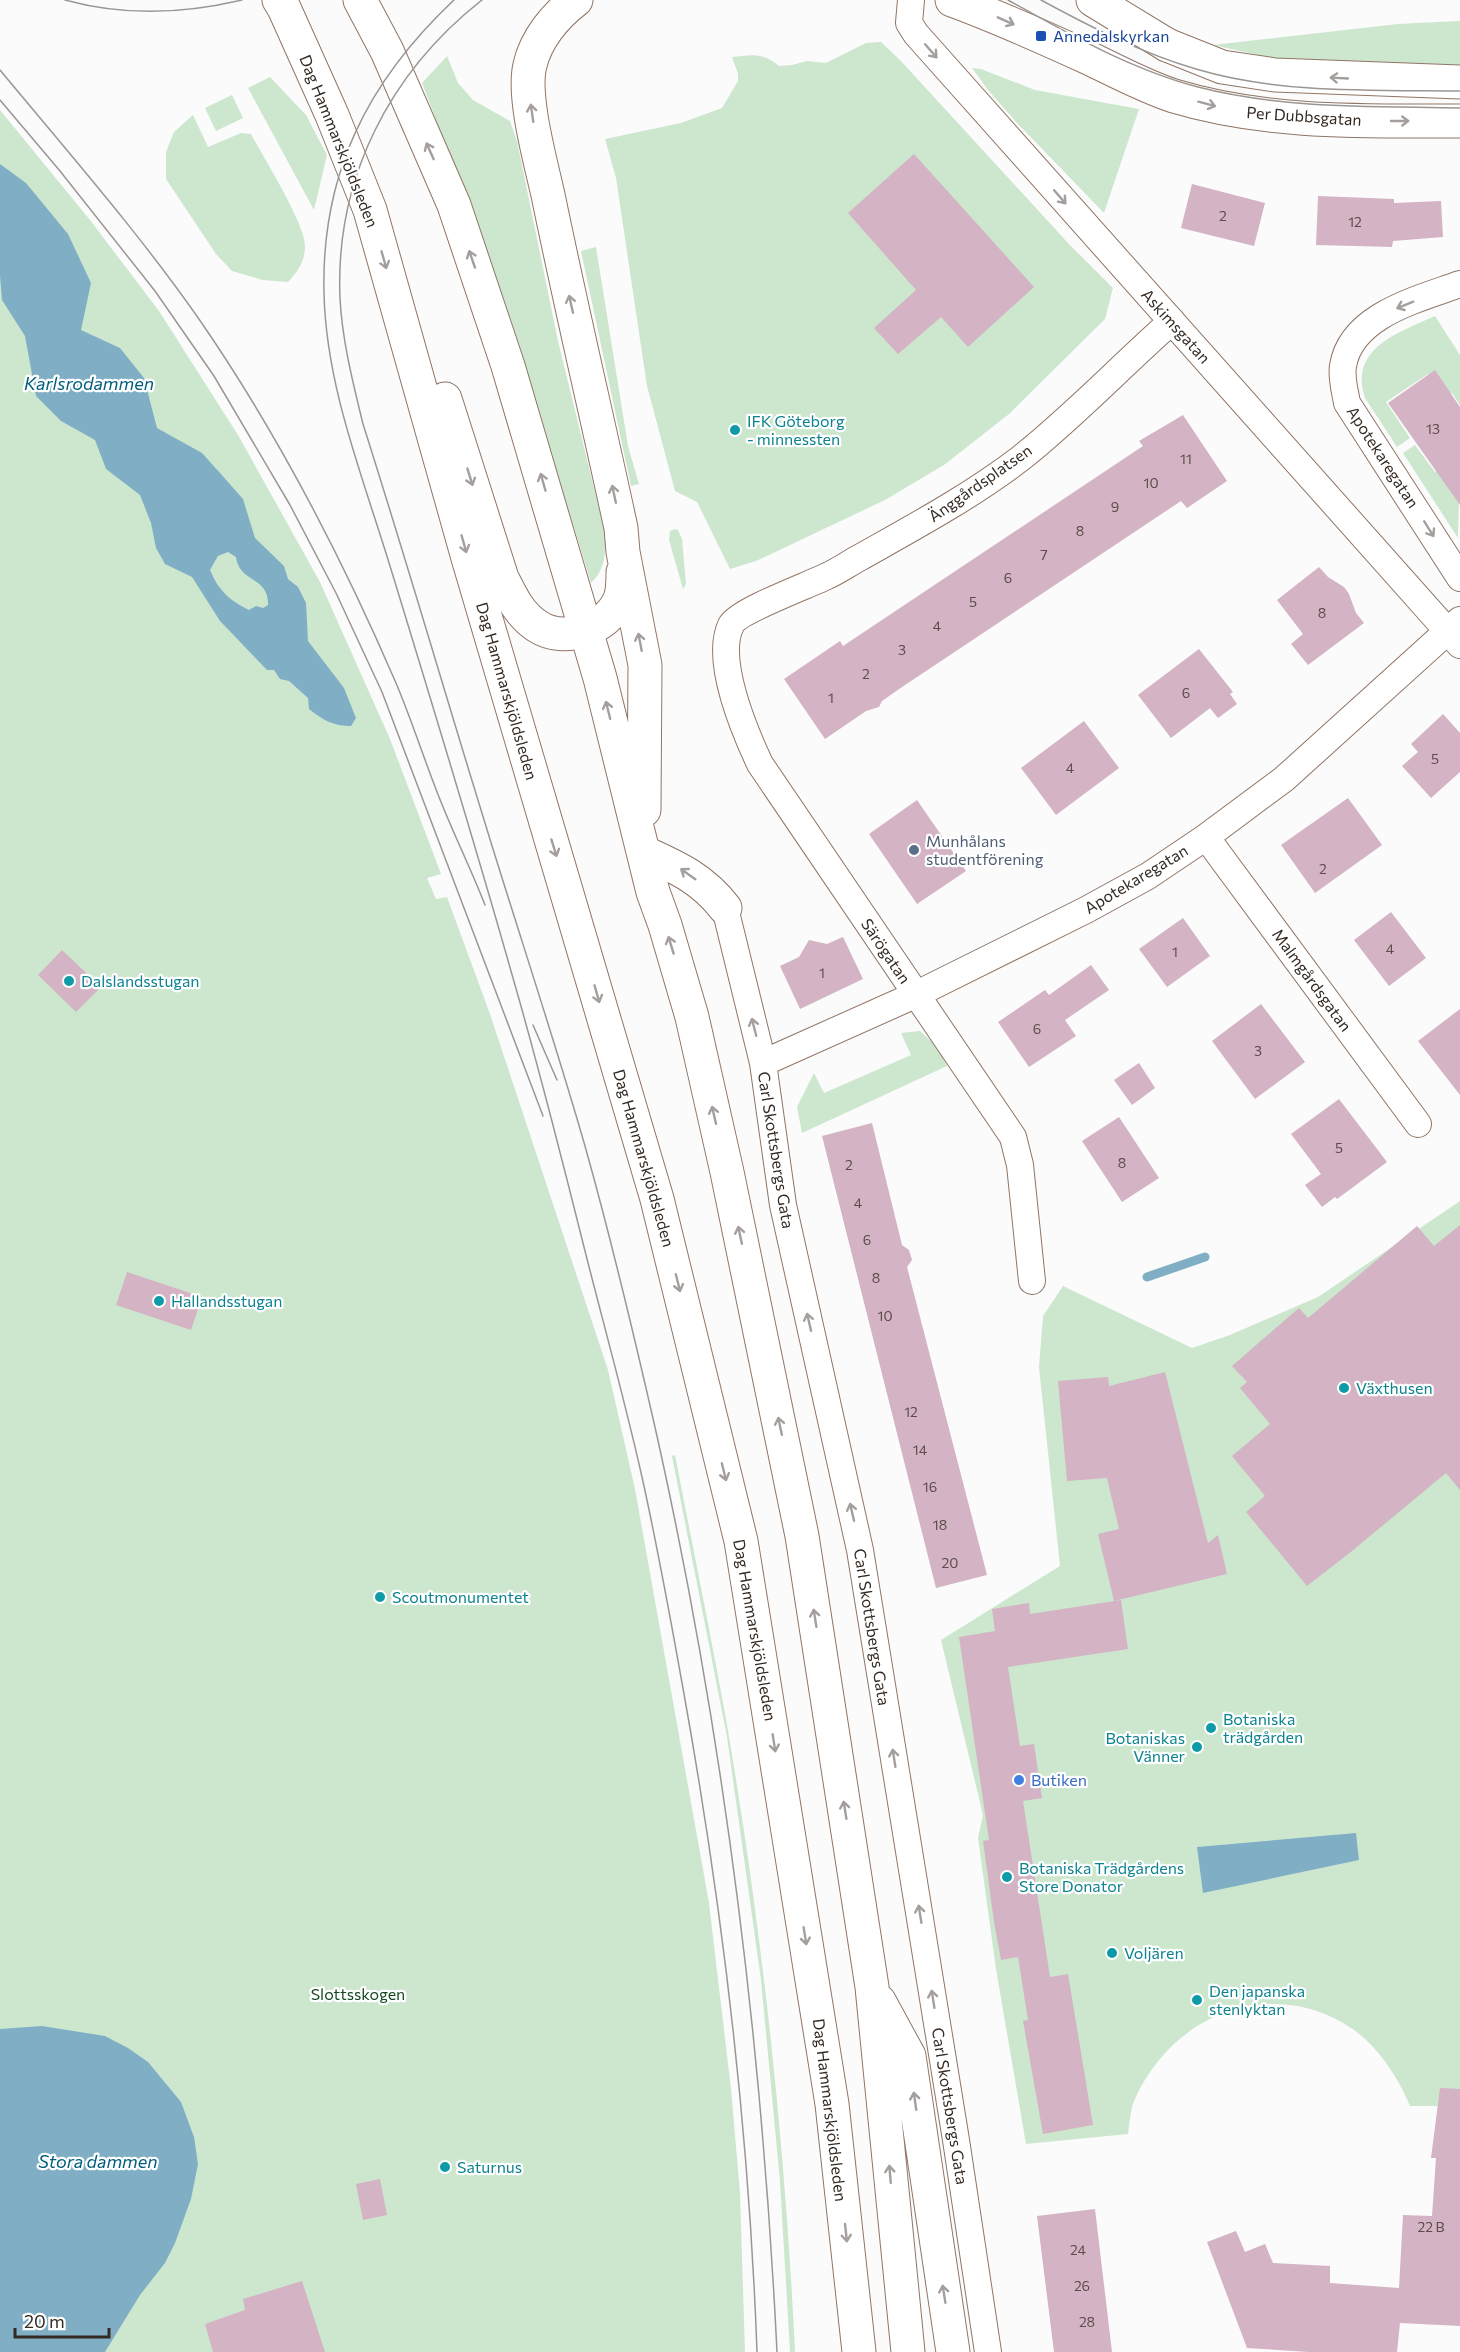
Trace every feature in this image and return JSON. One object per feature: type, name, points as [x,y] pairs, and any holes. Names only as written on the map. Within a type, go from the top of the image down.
[{"type":"main road","name":"Dag Hammarskjöldsleden","points":[[279,0],[332,115],[370,210],[468,558],[657,1199],[741,1541],[832,2104],[859,2352]]},
{"type":"main road","points":[[360,0],[387,51],[454,205],[508,366],[600,678],[643,852],[692,1017],[730,1184],[802,1536],[872,1987],[908,2352]]},
{"type":"main road","points":[[399,311],[435,367],[502,578],[514,603],[538,627],[553,634],[569,634],[586,630],[603,622],[620,599],[623,584],[621,528],[554,226],[530,99],[529,66],[538,42],[550,25],[576,0]]},
{"type":"main road","name":"Per Dubbsgatan","points":[[952,0],[991,14],[1173,95],[1215,107],[1291,118],[1348,121],[1460,121]]},
{"type":"main road","points":[[1093,0],[1167,45],[1222,67],[1275,75],[1460,82]]},
{"type":"main road","points":[[623,552],[645,665],[643,852]]},
{"type":"main road","points":[[643,852],[684,870],[714,893],[725,908]]},
{"type":"main road","points":[[872,1987],[909,2056],[953,2352]]},
{"type":"main road","points":[[852,2352],[853,2297]]},
{"type":"street","name":"Askimsgatan","points":[[910,0],[909,23],[916,34],[1108,251],[1456,632]]},
{"type":"street","name":"Apotekaregatan","points":[[1460,284],[1395,309],[1372,323],[1359,333],[1347,352],[1343,367],[1347,403],[1460,578]]},
{"type":"street","name":"Änggårdsplatsen","points":[[731,624],[743,614],[828,576],[957,503],[1021,458],[1066,420],[1172,321]]},
{"type":"street","name":"Särögatan","points":[[731,624],[726,659],[730,682],[747,736],[760,764],[1013,1137],[1020,1165],[1032,1281]]},
{"type":"street","name":"Apotekaregatan","points":[[763,1063],[915,994],[1148,876],[1206,837],[1284,779],[1456,632]]},
{"type":"street","name":"Malmgårdsgatan","points":[[1206,837],[1418,1124]]},
{"type":"street","name":"Carl Skottsbergs Gata","points":[[725,908],[763,1063],[783,1205],[860,1550],[956,2140],[988,2352]]},
{"type":"green space","points":[[1460,21],[1460,66],[1281,60],[1213,45],[1398,24]]},
{"type":"green space","points":[[881,42],[1068,243],[1113,288],[1105,319],[1009,414],[944,465],[885,500],[756,561],[730,569],[697,502],[675,491],[647,386],[616,178],[605,139],[681,123],[722,108],[738,81],[732,57],[762,56],[779,66],[807,61],[826,63],[866,43]]},
{"type":"green space","points":[[447,56],[458,83],[473,100],[510,121],[517,141],[558,341],[606,537],[602,567],[591,583],[511,331],[422,83]]},
{"type":"green space","points":[[972,68],[981,69],[1035,90],[1139,109],[1104,213],[1018,124]]},
{"type":"green space","points":[[270,77],[306,115],[327,155],[314,210],[248,88]]},
{"type":"green space","points":[[232,95],[243,118],[216,131],[205,108]]},
{"type":"green space","name":"Slottsskogen","points":[[0,110],[90,220],[159,311],[238,435],[320,582],[390,739],[441,874],[427,878],[436,899],[447,897],[490,1014],[608,1370],[635,1489],[709,1903],[731,2089],[740,2193],[745,2352],[0,2352]]},
{"type":"green space","points":[[193,115],[208,147],[241,133],[251,134],[291,207],[303,236],[305,252],[302,262],[288,282],[263,280],[232,271],[216,254],[166,179],[166,152],[174,132]]},
{"type":"green space","points":[[596,247],[628,446],[639,484],[631,486],[581,251]]},
{"type":"green space","points":[[1435,316],[1460,355],[1460,405],[1452,393],[1445,398],[1428,374],[1386,402],[1410,438],[1397,447],[1365,398],[1362,381],[1364,366],[1370,354],[1380,344]]},
{"type":"green space","points":[[1415,445],[1435,472],[1460,454],[1458,538],[1403,453]]},
{"type":"green space","points":[[678,530],[682,539],[686,584],[683,589],[669,540],[670,531]]},
{"type":"green space","points":[[920,1031],[937,1047],[947,1066],[802,1133],[797,1107],[814,1073],[824,1093],[911,1055],[901,1033]]},
{"type":"green space","name":"Botaniska trädgården","points":[[1460,1201],[1460,2097],[1436,2106],[1410,2106],[1387,2065],[1372,2046],[1354,2030],[1329,2016],[1303,2007],[1277,2004],[1250,2006],[1225,2013],[1201,2024],[1179,2040],[1159,2060],[1134,2101],[1128,2134],[1026,2144],[996,1969],[978,1838],[983,1815],[941,1640],[1060,1566],[1039,1367],[1043,1316],[1063,1286],[1192,1348],[1230,1335],[1318,1297]]},
{"type":"green space","points":[[675,1455],[726,1719],[751,1876],[778,2114],[795,2352],[790,2352],[780,2182],[761,1980],[727,1737],[672,1456]]},
{"type":"water","name":"Karlsrodammen","points":[[0,164],[26,183],[68,234],[91,283],[81,330],[120,348],[144,378],[157,428],[202,453],[220,473],[243,499],[255,538],[284,566],[288,579],[298,587],[306,603],[308,641],[344,688],[356,718],[351,726],[328,722],[309,709],[308,698],[289,681],[280,679],[274,670],[267,670],[220,621],[192,577],[165,564],[156,548],[151,523],[140,495],[106,469],[95,440],[61,421],[36,396],[25,336],[2,300]],"holes":[[[228,552],[236,557],[242,571],[264,589],[268,605],[263,608],[256,606],[249,610],[236,603],[225,594],[213,577],[210,570],[218,556]]]},
{"type":"water","points":[[1356,1833],[1359,1860],[1203,1893],[1197,1847]]},
{"type":"water","name":"Stora dammen","points":[[42,2026],[105,2036],[148,2062],[181,2102],[194,2137],[198,2164],[191,2199],[175,2243],[165,2263],[140,2295],[105,2352],[0,2352],[0,2029]]},
{"type":"building","points":[[914,154],[1034,287],[968,347],[941,317],[898,354],[874,328],[916,290],[848,213]]},
{"type":"building","points":[[1192,184],[1265,203],[1254,246],[1181,228]]},
{"type":"building","points":[[1318,196],[1394,199],[1394,203],[1441,201],[1443,237],[1393,241],[1392,247],[1316,245]]},
{"type":"building","points":[[1435,370],[1460,407],[1460,505],[1388,403]]},
{"type":"building","points":[[1183,415],[1227,481],[1187,508],[1181,501],[902,687],[882,701],[879,707],[866,711],[825,739],[784,679],[840,641],[843,646],[1143,446],[1139,441]]},
{"type":"building","points":[[1319,567],[1328,577],[1344,587],[1356,613],[1364,623],[1308,665],[1291,644],[1303,634],[1277,600]]},
{"type":"building","points":[[1199,649],[1233,692],[1230,694],[1237,704],[1218,718],[1210,708],[1171,738],[1138,695]]},
{"type":"building","points":[[1443,714],[1460,733],[1460,772],[1431,798],[1402,766],[1418,752],[1411,744]]},
{"type":"building","points":[[1084,721],[1119,768],[1056,815],[1021,768]]},
{"type":"building","points":[[1348,798],[1382,845],[1315,893],[1281,845]]},
{"type":"building","points":[[917,800],[966,871],[917,904],[869,834]]},
{"type":"building","points":[[1391,912],[1426,958],[1389,986],[1354,940]]},
{"type":"building","points":[[1183,918],[1210,956],[1167,987],[1139,949]]},
{"type":"building","points":[[843,937],[863,979],[800,1009],[780,966],[799,957],[809,940],[827,944]]},
{"type":"building","name":"Dalslandsstugan","points":[[62,950],[101,987],[76,1012],[38,975]]},
{"type":"building","points":[[1091,965],[1109,990],[1065,1020],[1076,1036],[1029,1067],[998,1022],[1045,990],[1049,995]]},
{"type":"building","points":[[1261,1004],[1305,1062],[1255,1099],[1212,1041]]},
{"type":"building","points":[[1460,1009],[1460,1095],[1418,1041]]},
{"type":"building","points":[[1139,1063],[1155,1088],[1132,1105],[1114,1080]]},
{"type":"building","points":[[1339,1099],[1387,1162],[1337,1199],[1335,1197],[1322,1207],[1305,1185],[1321,1174],[1291,1134]]},
{"type":"building","points":[[1119,1117],[1159,1178],[1122,1202],[1082,1141]]},
{"type":"building","points":[[872,1123],[902,1245],[909,1250],[912,1260],[907,1267],[987,1575],[936,1588],[822,1136]]},
{"type":"building","name":"Växthusen","points":[[1460,1225],[1460,1490],[1446,1473],[1307,1586],[1246,1512],[1265,1496],[1232,1456],[1270,1424],[1240,1388],[1247,1382],[1232,1366],[1299,1308],[1308,1318],[1417,1226],[1434,1246]]},
{"type":"building","name":"Hallandsstugan","points":[[127,1272],[202,1297],[191,1330],[116,1305]]},
{"type":"building","points":[[1165,1372],[1208,1543],[1218,1535],[1227,1574],[1114,1601],[1098,1534],[1119,1529],[1107,1478],[1067,1481],[1058,1381],[1108,1377],[1109,1386]]},
{"type":"building","points":[[1121,1600],[1128,1649],[1008,1667],[1020,1746],[1034,1744],[1042,1798],[1023,1801],[1050,1977],[1068,1974],[1093,2125],[1043,2134],[1023,2021],[1028,2020],[1018,1957],[1001,1960],[994,1922],[983,1841],[989,1840],[959,1637],[995,1631],[992,1609],[1029,1603],[1030,1614]]},
{"type":"building","points":[[1440,2088],[1460,2089],[1460,2326],[1400,2323],[1397,2352],[1309,2352],[1247,2348],[1207,2242],[1236,2231],[1245,2252],[1265,2244],[1273,2263],[1330,2266],[1330,2283],[1399,2288],[1403,2215],[1432,2216],[1436,2158],[1431,2158]]},
{"type":"building","points":[[380,2179],[387,2215],[363,2220],[356,2184]]},
{"type":"building","points":[[1095,2209],[1112,2352],[1054,2352],[1037,2216]]},
{"type":"building","points":[[302,2281],[325,2352],[213,2352],[205,2324],[245,2310],[243,2299]]},
{"type":"waterway","points":[[1147,1277],[1205,1257]]},
{"type":"tram line","points":[[65,0],[131,11],[198,8],[242,0]]},
{"type":"tram line","points":[[454,0],[397,63],[374,97],[341,169],[331,208],[325,249],[326,328],[331,363],[348,431],[453,772],[532,1046],[622,1392],[648,1504],[698,1776],[722,1939],[748,2186],[757,2352]]},
{"type":"tram line","points":[[482,0],[449,29],[420,61],[395,95],[374,132],[358,171],[347,212],[341,254],[340,298],[343,330],[363,424],[585,1146],[605,1218],[657,1436],[702,1663],[736,1891],[761,2121],[777,2352]]},
{"type":"tram line","points":[[1008,0],[1124,61],[1198,87],[1295,103],[1460,108]]},
{"type":"tram line","points":[[1041,0],[1136,47],[1176,63],[1228,77],[1293,87],[1460,91]]},
{"type":"tram line","points":[[0,70],[178,289],[229,365],[282,452],[331,543],[375,636],[485,905]]},
{"type":"tram line","points":[[0,100],[60,171],[155,291],[214,376],[290,505],[336,593],[382,692],[543,1116]]},
{"type":"tram line","points":[[533,1025],[557,1080]]},
{"type":"place","name":"Annedalskyrkan","points":[[1041,36]]},
{"type":"place","name":"IFK Göteborg - minnessten","points":[[735,430]]},
{"type":"place","name":"Munhålans studentförening","points":[[914,850]]},
{"type":"place","name":"Dalslandsstugan","points":[[69,981]]},
{"type":"place","name":"Hallandsstugan","points":[[159,1301]]},
{"type":"place","name":"Växthusen","points":[[1344,1388]]},
{"type":"place","name":"Scoutmonumentet","points":[[380,1597]]},
{"type":"place","name":"Botaniska trädgården","points":[[1211,1728]]},
{"type":"place","name":"Botaniskas Vänner","points":[[1197,1747]]},
{"type":"place","name":"Butiken","points":[[1019,1780]]},
{"type":"place","name":"Botaniska Trädgårdens Store Donator","points":[[1007,1877]]},
{"type":"place","name":"Voljären","points":[[1112,1953]]},
{"type":"place","name":"Den japanska stenlyktan","points":[[1197,2000]]},
{"type":"place","name":"Saturnus","points":[[445,2167]]}]
